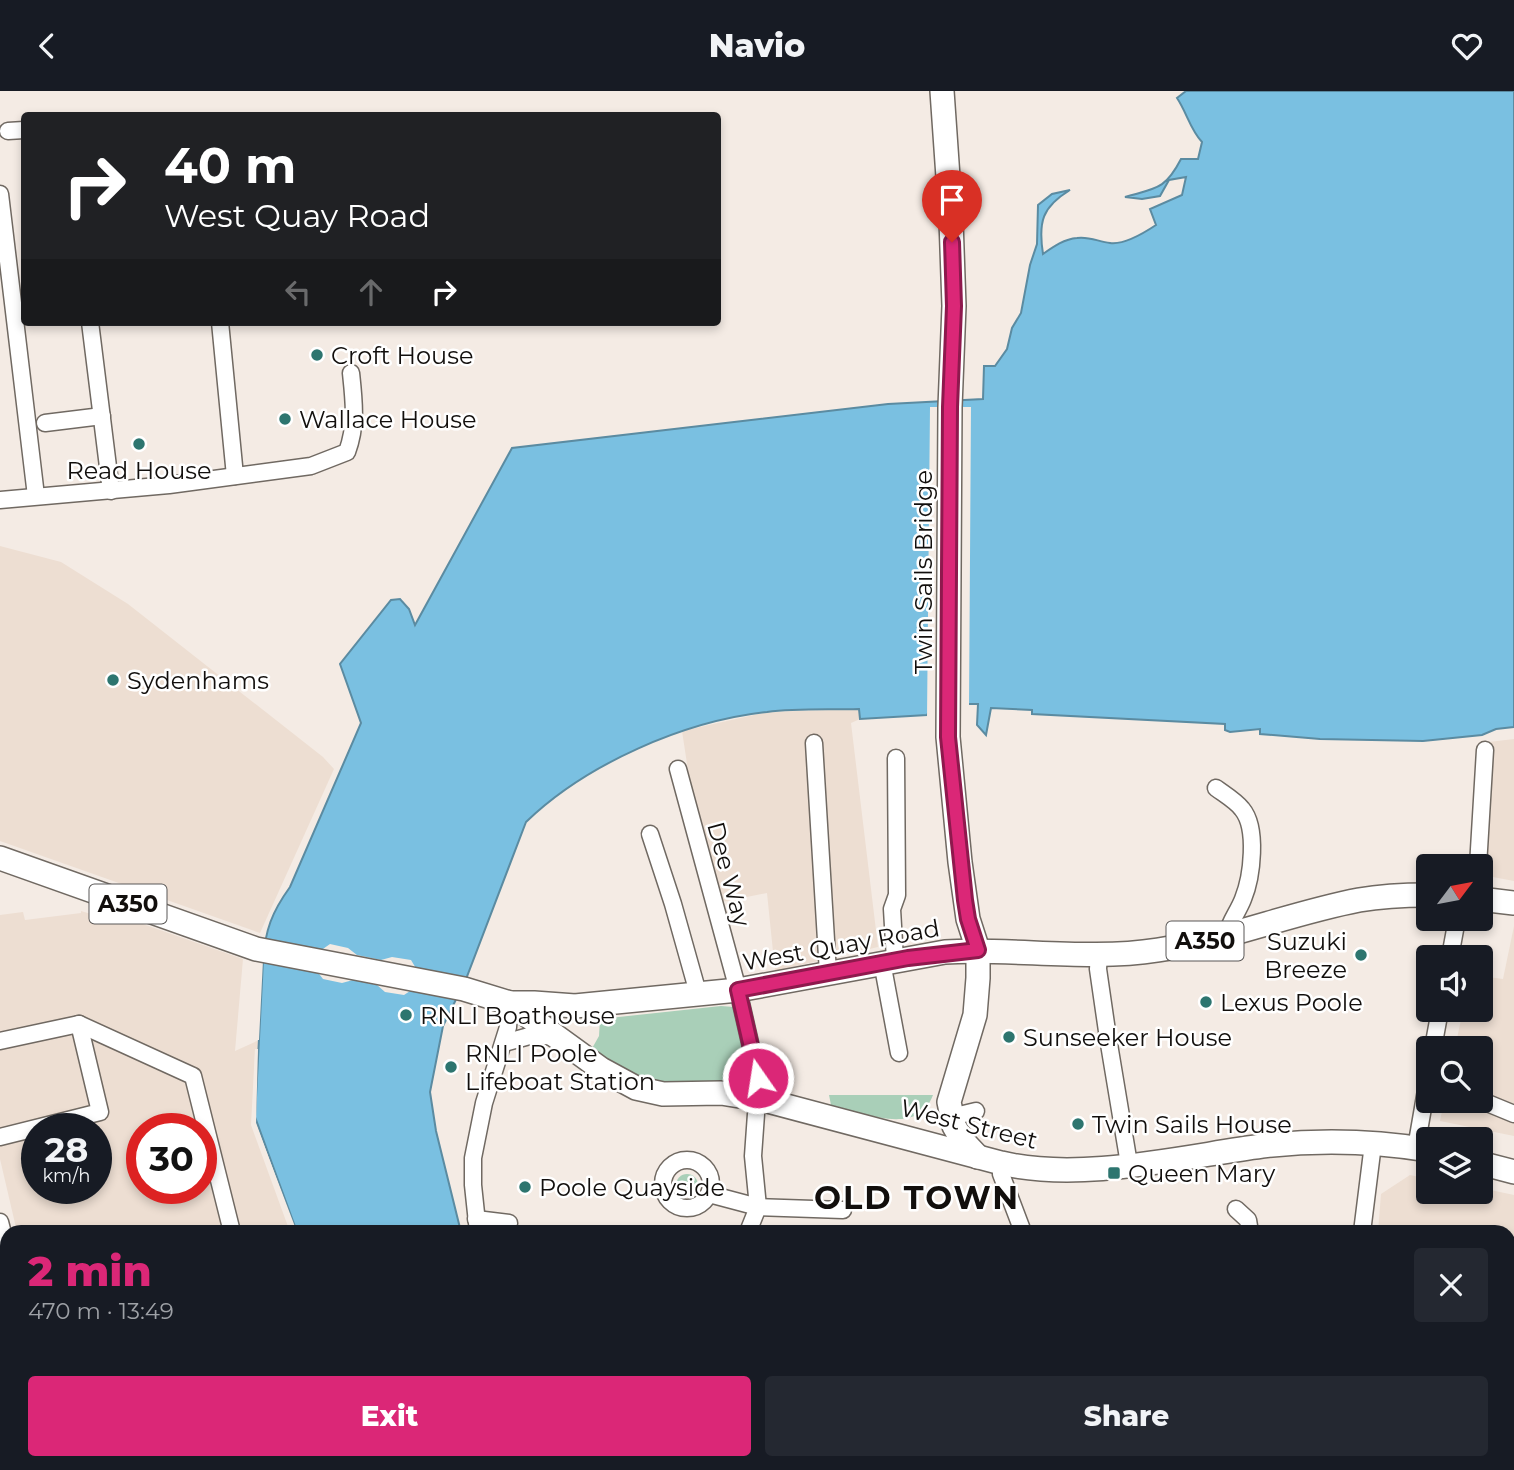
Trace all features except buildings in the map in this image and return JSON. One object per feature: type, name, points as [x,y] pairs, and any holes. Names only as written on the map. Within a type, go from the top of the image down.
[{"type":"highway","name":"Twin Sails Bridge","points":[[942,91],[954,306],[950,407],[948,737],[965,900],[978,950],[975,1015],[951,1091],[951,1117]]},
{"type":"highway","name":"A350","points":[[0,858],[256,949],[464,989],[510,1003]]},
{"type":"highway","name":"West Quay Road","points":[[510,1003],[568,1006],[738,990],[945,952],[978,950],[1099,954],[1161,950],[1359,900],[1416,896]]},
{"type":"highway","points":[[1493,901],[1514,903]]},
{"type":"highway","name":"West Street","points":[[510,1003],[601,1069],[636,1088],[663,1094],[721,1093],[764,1100],[1001,1163],[1053,1170],[1129,1164],[1289,1143],[1373,1144],[1416,1148]]},
{"type":"highway","points":[[558,1037],[557,1021],[568,1006]]},
{"type":"highway","points":[[951,1117],[962,1140],[978,1157]]},
{"type":"highway","points":[[1493,1166],[1514,1172]]},
{"type":"street","points":[[0,194],[36,496]]},
{"type":"street","points":[[91,326],[111,491]]},
{"type":"street","points":[[220,326],[235,476]]},
{"type":"street","points":[[0,500],[111,491],[311,466],[347,453],[354,435],[355,417],[351,373]]},
{"type":"street","points":[[45,423],[102,416]]},
{"type":"street","points":[[814,743],[828,973]]},
{"type":"street","points":[[1479,854],[1485,751]]},
{"type":"street","points":[[896,758],[897,895],[892,909],[889,961],[899,1053]]},
{"type":"street","name":"Dee Way","points":[[678,769],[738,990],[758,1078]]},
{"type":"street","points":[[1216,788],[1242,809],[1251,828],[1251,867],[1243,899],[1230,921],[1227,934]]},
{"type":"street","points":[[649,834],[673,904],[698,993]]},
{"type":"street","points":[[1099,954],[1098,969],[1129,1164]]},
{"type":"street","points":[[509,1223],[477,1225],[473,1158],[478,1127],[504,1043],[510,1003]]},
{"type":"street","points":[[0,1137],[100,1112],[79,1024]]},
{"type":"street","points":[[0,1041],[79,1024],[193,1076],[230,1225]]},
{"type":"street","points":[[504,1043],[533,1035],[558,1037]]},
{"type":"street","points":[[1493,1105],[1514,1114]]},
{"type":"street","points":[[951,1117],[976,1111]]},
{"type":"street","points":[[751,1225],[758,1207],[753,1156],[756,1114]]},
{"type":"street","points":[[1363,1225],[1373,1144]]},
{"type":"street","points":[[1001,1163],[1000,1174],[1020,1225]]},
{"type":"street","points":[[709,1194],[758,1207],[844,1210]]},
{"type":"street","points":[[1236,1209],[1248,1220],[1249,1225]]},
{"type":"shaded area","name":"Sydenhams","points":[[0,546],[61,562],[128,604],[323,757],[334,769],[260,933],[0,841]]},
{"type":"shaded area","points":[[859,709],[860,719],[851,723],[878,947],[775,971],[767,893],[717,903],[692,796],[682,731],[767,712]]},
{"type":"shaded area","points":[[1514,739],[1514,881],[1493,877],[1493,854],[1483,854],[1489,742]]},
{"type":"shaded area","points":[[94,907],[243,959],[235,1051],[259,1040],[258,1049],[255,1049],[251,1125],[287,1225],[15,1225],[0,1159],[0,915],[23,912],[25,920],[91,914]]},
{"type":"shaded area","points":[[1514,926],[1514,1136],[1493,1132],[1493,1127],[1470,1127],[1440,1121],[1442,1113],[1493,1113],[1493,1036],[1458,1036],[1460,1022],[1493,1022],[1493,978],[1503,979]]},
{"type":"shaded area","points":[[1410,1175],[1416,1176],[1416,1204],[1493,1204],[1493,1191],[1514,1195],[1514,1225],[1379,1225],[1381,1194]]},
{"type":"green space","points":[[721,1006],[734,1007],[749,1078],[747,1086],[678,1087],[645,1082],[590,1052],[599,1036],[600,1019]]},
{"type":"green space","points":[[829,1095],[933,1095],[925,1108],[915,1116],[888,1119],[831,1105]]},
{"type":"green space","points":[[683,1174],[691,1174],[698,1181],[698,1189],[691,1196],[683,1196],[676,1189],[676,1181]]},
{"type":"water","points":[[1186,91],[1514,91],[1514,727],[1496,729],[1482,735],[1423,741],[1320,739],[1260,734],[1260,729],[1230,732],[1225,730],[1225,724],[1032,714],[1032,710],[991,708],[986,735],[977,725],[978,704],[933,704],[927,715],[860,719],[859,709],[767,712],[735,717],[670,735],[607,764],[577,782],[526,822],[466,979],[443,1026],[430,1092],[436,1131],[459,1225],[294,1225],[255,1117],[263,961],[270,922],[290,887],[361,723],[340,664],[391,600],[400,599],[409,609],[415,625],[512,448],[888,404],[983,399],[984,366],[995,366],[1007,349],[1012,328],[1021,313],[1037,244],[1038,205],[1052,194],[1070,190],[1053,203],[1044,216],[1041,233],[1043,254],[1072,239],[1122,242],[1156,225],[1150,209],[1182,195],[1186,177],[1169,180],[1160,196],[1142,199],[1125,197],[1159,186],[1170,177],[1181,159],[1198,159],[1202,142],[1177,98]]},
{"type":"pier","points":[[930,407],[971,407],[969,708],[934,707],[927,718]]},
{"type":"pier","points":[[330,944],[348,948],[357,955],[381,960],[392,957],[411,960],[417,970],[413,989],[404,995],[385,992],[377,985],[353,980],[342,983],[323,979],[316,970],[263,960],[259,1040],[255,1040],[261,960],[320,951]]},
{"type":"pier","points":[[255,1049],[258,1049],[256,1124],[294,1225],[290,1225],[253,1124]]},
{"type":"place","name":"Croft House","points":[[317,355]]},
{"type":"place","name":"Wallace House","points":[[285,419]]},
{"type":"place","name":"Read House","points":[[139,444]]},
{"type":"place","name":"Sydenhams","points":[[113,680]]},
{"type":"place","name":"Suzuki Breeze","points":[[1361,955]]},
{"type":"place","name":"Lexus Poole","points":[[1206,1002]]},
{"type":"place","name":"RNLI Boathouse","points":[[406,1015]]},
{"type":"place","name":"Sunseeker House","points":[[1009,1037]]},
{"type":"place","name":"RNLI Poole Lifeboat Station","points":[[451,1067]]},
{"type":"place","name":"Twin Sails House","points":[[1078,1124]]},
{"type":"place","name":"Queen Mary","points":[[1114,1173]]},
{"type":"place","name":"Poole Quayside","points":[[525,1187]]},
{"type":"district","name":"OLD TOWN","points":[[917,1197]]},
{"type":"route","points":[[758,1078],[738,990],[908,958],[978,950],[965,900],[948,737],[950,407],[954,306],[952,242]]}]
